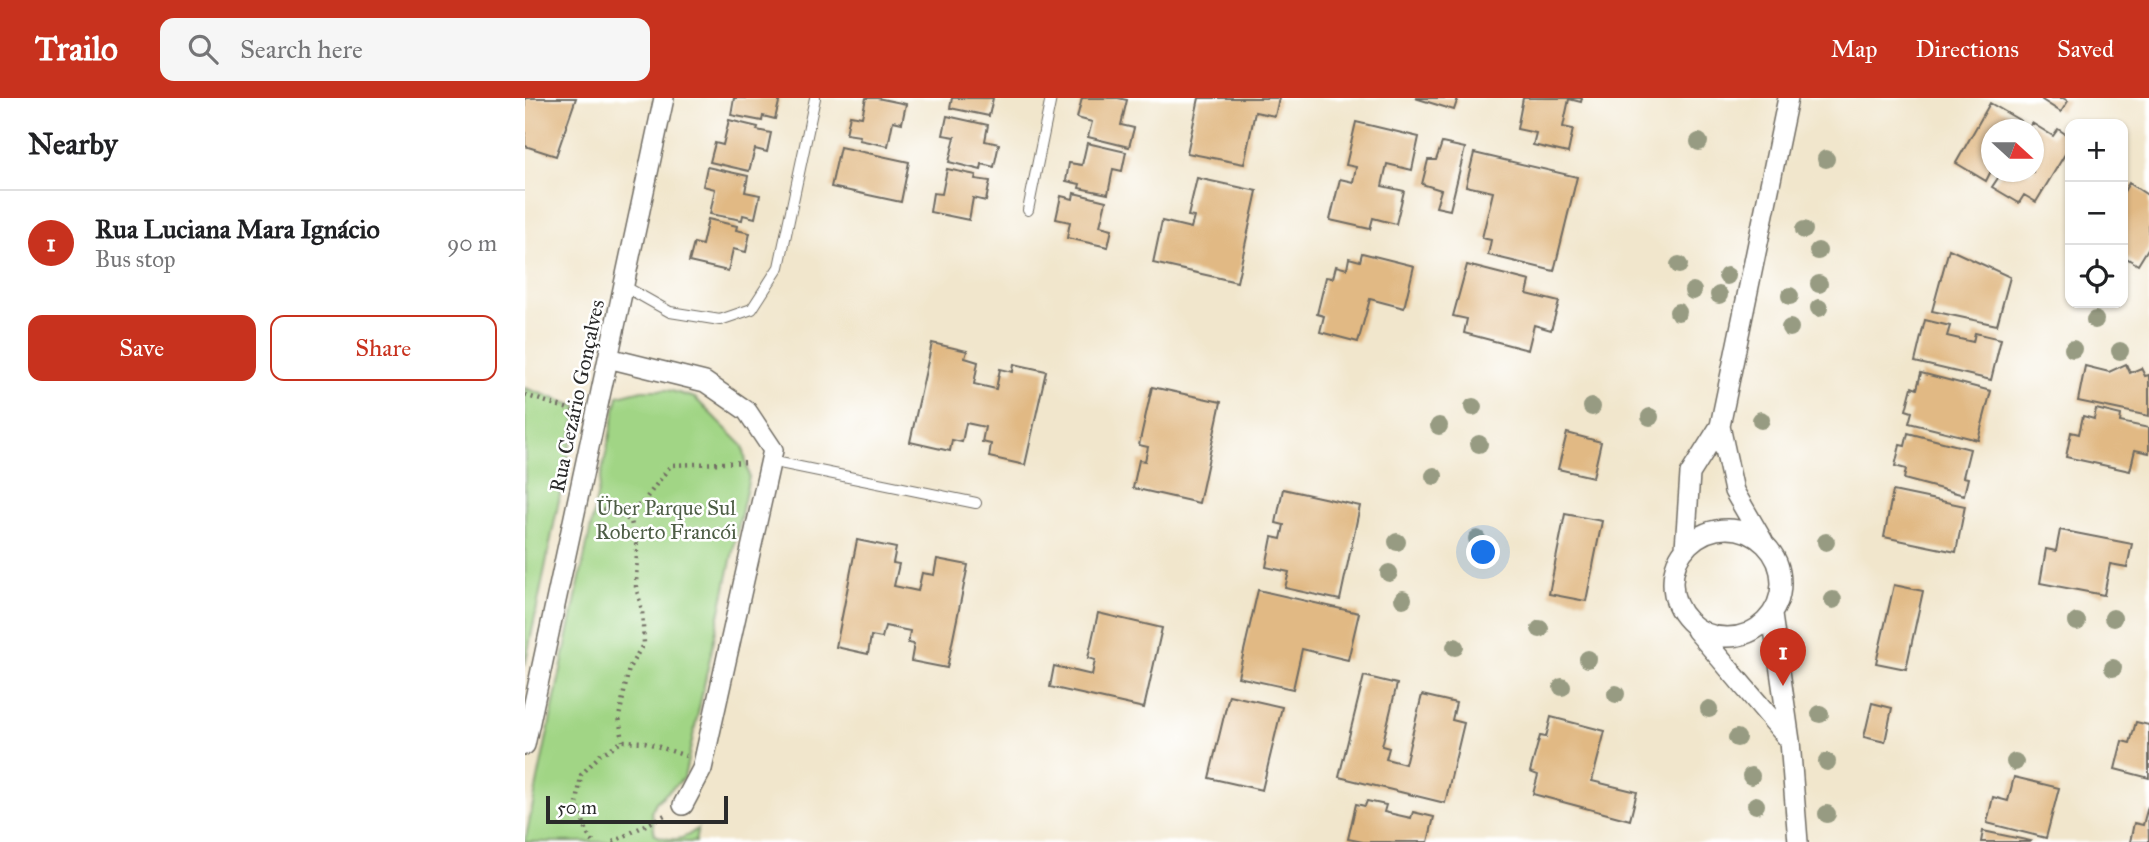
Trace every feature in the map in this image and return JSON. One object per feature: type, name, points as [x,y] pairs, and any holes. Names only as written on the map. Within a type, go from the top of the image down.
[{"type":"street","name":"Rua Cezário Gonçalves","points":[[525,745],[664,98]]},
{"type":"street","points":[[1685,548],[1690,474],[1720,426],[1789,98]]},
{"type":"street","points":[[608,358],[705,382],[747,411],[773,450],[702,769],[683,805]]},
{"type":"street","points":[[1691,624],[1707,634],[1724,638],[1742,636],[1759,628],[1772,615],[1782,582],[1779,565],[1734,491],[1720,426]]},
{"type":"street","points":[[1765,545],[1744,531],[1729,528],[1713,530],[1697,537],[1681,554],[1673,578],[1674,595],[1680,610],[1691,624],[1790,740]]},
{"type":"street","points":[[1772,615],[1790,740],[1798,842]]},
{"type":"lane","points":[[624,286],[670,312],[720,320],[752,309],[779,267],[815,98]]},
{"type":"lane","points":[[1028,210],[1051,98]]},
{"type":"lane","points":[[770,461],[976,503]]},
{"type":"path","points":[[525,396],[595,418]]},
{"type":"path","points":[[614,512],[641,505],[671,465],[770,461]]},
{"type":"path","points":[[578,499],[614,512],[631,522],[637,548],[636,587],[642,610],[644,643],[629,668],[619,717],[622,741]]},
{"type":"path","points":[[593,842],[577,804],[582,775],[601,754],[622,741],[645,742],[703,761]]},
{"type":"path","points":[[613,842],[683,805]]},
{"type":"green space","points":[[525,388],[578,407],[525,666]]},
{"type":"green space","name":"Über Parque Sul Roberto Francói","points":[[642,390],[668,390],[695,398],[743,446],[749,477],[684,778],[656,802],[651,812],[655,835],[678,839],[698,828],[695,842],[525,842],[618,396]]},
{"type":"building","points":[[525,98],[576,98],[556,156],[525,146]]},
{"type":"building","points":[[734,98],[780,98],[775,119],[763,116],[762,121],[731,115]]},
{"type":"building","points":[[866,98],[906,104],[902,123],[893,121],[888,146],[859,140],[860,136],[846,134],[850,115],[862,117]]},
{"type":"building","points":[[952,98],[993,98],[989,116],[950,108]]},
{"type":"building","points":[[1082,98],[1127,100],[1121,125],[1134,128],[1129,147],[1088,137],[1092,122],[1077,118]]},
{"type":"building","points":[[1199,98],[1279,98],[1275,116],[1255,112],[1244,164],[1187,153]]},
{"type":"building","points":[[1415,98],[1458,98],[1454,110]]},
{"type":"building","points":[[1523,98],[1582,98],[1581,102],[1569,99],[1563,127],[1573,129],[1568,153],[1533,145],[1536,133],[1517,129]]},
{"type":"building","points":[[2063,98],[2068,101],[2061,112],[2042,100]]},
{"type":"building","points":[[1990,103],[2018,119],[1981,119],[1981,178],[1956,163]]},
{"type":"building","points":[[947,116],[988,125],[985,141],[999,144],[994,167],[982,164],[981,170],[949,162],[955,137],[943,135]]},
{"type":"building","points":[[729,120],[771,133],[767,152],[755,149],[749,171],[710,162],[715,143],[723,145]]},
{"type":"building","points":[[1356,122],[1419,137],[1412,170],[1387,164],[1382,186],[1404,191],[1396,224],[1373,218],[1370,229],[1330,220],[1340,179],[1353,182],[1356,167],[1346,165]]},
{"type":"building","points":[[2058,129],[2065,134],[2065,154],[2036,202],[2024,195],[2019,203],[1992,187],[1995,182],[2044,182],[2044,130],[2053,136]]},
{"type":"building","points":[[1087,143],[1126,152],[1122,171],[1113,169],[1108,194],[1079,188],[1080,184],[1066,181],[1069,163],[1082,165]]},
{"type":"building","points":[[1442,143],[1465,148],[1450,210],[1436,207],[1441,190],[1422,184],[1428,160],[1436,160]]},
{"type":"building","points":[[840,147],[909,162],[901,202],[831,187]]},
{"type":"building","points":[[1474,153],[1577,177],[1554,271],[1488,255],[1491,240],[1482,238],[1493,192],[1466,186]]},
{"type":"building","points":[[707,167],[748,176],[745,192],[760,195],[755,218],[743,215],[742,220],[710,214],[715,189],[703,186]]},
{"type":"building","points":[[947,169],[976,175],[975,179],[990,181],[986,201],[973,198],[969,220],[930,212],[933,193],[942,194]]},
{"type":"building","points":[[1197,178],[1257,191],[1237,282],[1153,263],[1162,221],[1191,228],[1194,217],[1188,216]]},
{"type":"building","points":[[2128,185],[2149,196],[2149,247],[2138,265],[2128,259]]},
{"type":"building","points":[[1074,193],[1106,201],[1100,226],[1112,229],[1108,247],[1067,238],[1070,222],[1056,219],[1061,196],[1073,199]]},
{"type":"building","points":[[708,219],[737,226],[736,230],[750,233],[746,252],[733,249],[728,271],[689,262],[694,243],[702,245]]},
{"type":"building","points":[[1949,249],[2010,277],[1997,325],[1932,311]]},
{"type":"building","points":[[1362,253],[1414,266],[1404,308],[1370,299],[1358,342],[1320,332],[1324,316],[1317,314],[1326,277],[1333,278],[1336,266],[1347,269],[1349,258],[1360,261]]},
{"type":"building","points":[[1467,265],[1530,281],[1527,294],[1559,302],[1551,330],[1534,325],[1528,350],[1464,333],[1467,319],[1453,316]]},
{"type":"building","points":[[1925,320],[1950,326],[1947,336],[1973,342],[1975,333],[2001,339],[1991,380],[1915,362]]},
{"type":"building","points":[[932,343],[967,351],[965,358],[978,362],[974,384],[996,389],[1000,369],[1013,372],[1014,364],[1046,371],[1025,465],[989,457],[991,444],[982,442],[985,427],[966,423],[962,442],[952,440],[950,451],[910,442]]},
{"type":"building","points":[[2126,364],[2130,373],[2141,368],[2145,376],[2149,375],[2149,416],[2078,401],[2085,366],[2109,372]]},
{"type":"building","points":[[1921,373],[1991,391],[1978,440],[1909,423],[1912,412],[1906,410],[1912,387],[1917,389]]},
{"type":"building","points":[[1152,387],[1221,402],[1199,503],[1133,488],[1139,460],[1145,461],[1148,447],[1139,445]]},
{"type":"building","points":[[2096,409],[2121,415],[2120,422],[2149,428],[2149,453],[2135,450],[2130,471],[2066,457],[2071,432],[2079,434],[2083,416],[2094,419]]},
{"type":"building","points":[[1567,433],[1601,442],[1593,477],[1558,469]]},
{"type":"building","points":[[1908,433],[1970,449],[1963,477],[1968,478],[1964,495],[1904,479],[1906,469],[1895,466],[1900,445],[1905,446]]},
{"type":"building","points":[[1283,489],[1360,506],[1340,600],[1285,588],[1289,572],[1266,567],[1272,537],[1281,539],[1284,525],[1276,523]]},
{"type":"building","points":[[1893,491],[1965,506],[1956,552],[1884,537]]},
{"type":"building","points":[[1565,514],[1602,521],[1586,601],[1549,594]]},
{"type":"building","points":[[2060,530],[2132,544],[2127,567],[2110,564],[2104,595],[2040,583],[2046,549],[2056,551]]},
{"type":"building","points":[[857,540],[896,548],[893,563],[899,564],[894,586],[918,591],[922,573],[934,575],[937,559],[968,565],[947,668],[911,661],[914,644],[908,643],[910,631],[885,626],[882,638],[871,636],[868,654],[836,647]]},
{"type":"building","points":[[1894,585],[1923,591],[1906,669],[1876,663]]},
{"type":"building","points":[[1258,590],[1359,613],[1348,660],[1302,649],[1293,689],[1238,677]]},
{"type":"building","points":[[1098,613],[1162,628],[1144,708],[1050,687],[1054,666],[1092,675],[1095,660],[1088,658]]},
{"type":"building","points":[[1364,676],[1397,684],[1382,746],[1389,748],[1386,759],[1405,764],[1422,695],[1456,703],[1452,720],[1464,723],[1445,803],[1339,777]]},
{"type":"building","points":[[1229,695],[1282,707],[1262,790],[1209,778]]},
{"type":"building","points":[[1872,703],[1892,708],[1885,742],[1864,737]]},
{"type":"building","points":[[1551,717],[1605,731],[1592,781],[1637,792],[1630,820],[1533,794],[1538,775],[1530,772],[1540,736],[1546,737]]},
{"type":"building","points":[[2136,722],[2149,725],[2149,778],[2115,769],[2122,741],[2130,743]]},
{"type":"building","points":[[2014,777],[2059,788],[2046,838],[1987,823],[1993,797],[2008,801]]},
{"type":"building","points":[[1367,801],[1386,805],[1384,812],[1411,818],[1413,812],[1434,817],[1428,842],[1363,842],[1348,839],[1356,804],[1365,806]]},
{"type":"building","points":[[2148,806],[2149,842],[2130,842],[2134,823],[2143,825]]},
{"type":"building","points":[[1983,831],[2031,841],[1981,842]]},
{"type":"place","name":"Rua Luciana Mara Ignácio","points":[[1783,686]]}]
